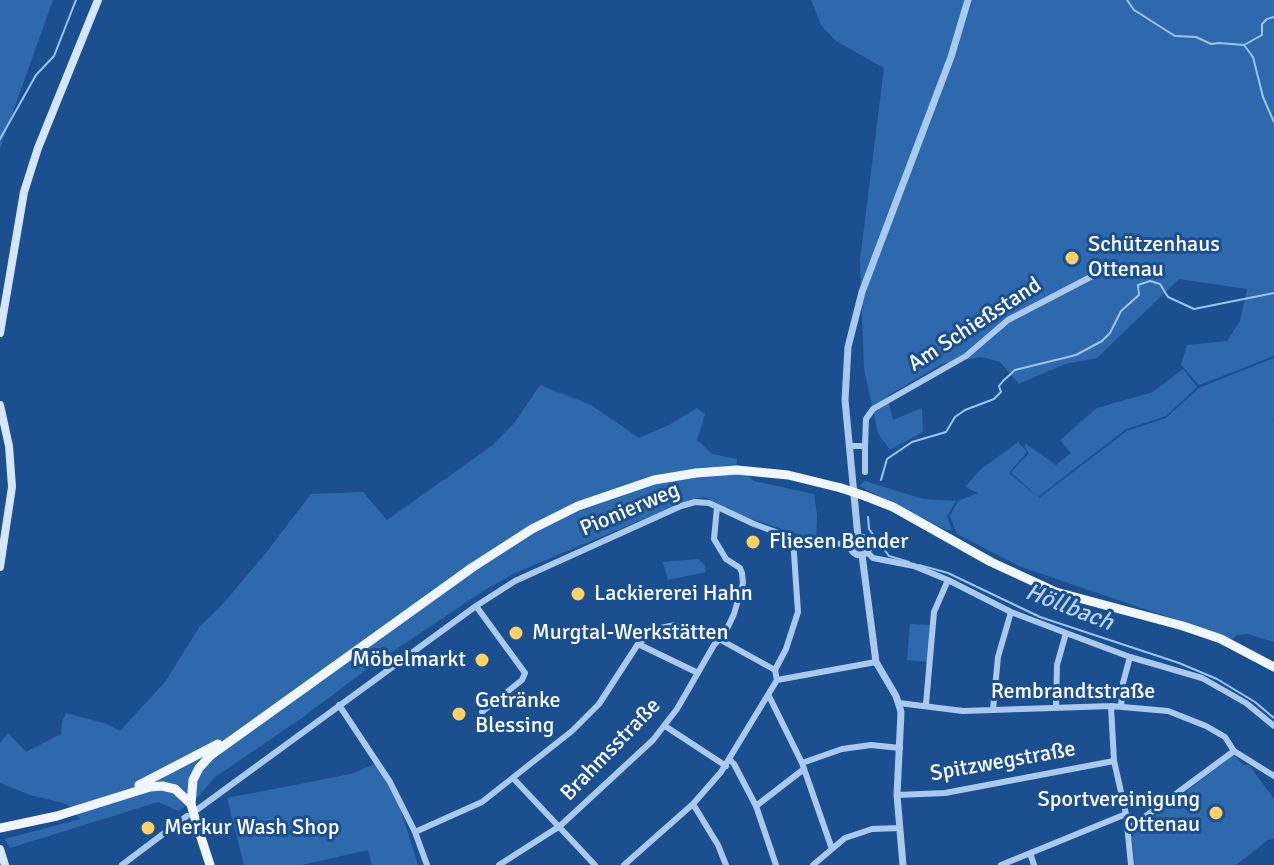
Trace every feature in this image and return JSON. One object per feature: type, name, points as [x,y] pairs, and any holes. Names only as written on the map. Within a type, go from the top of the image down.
[{"type":"main road","points":[[0,333],[24,192],[38,148],[98,0]]},
{"type":"main road","points":[[0,405],[9,446],[12,487],[0,567]]},
{"type":"main road","points":[[210,865],[192,819],[193,780],[211,755],[473,567],[532,529],[578,506],[654,480],[737,470],[788,475],[841,488],[893,507],[1011,572],[1056,592],[1221,639],[1274,667]]},
{"type":"main road","points":[[114,797],[176,768],[253,724]]},
{"type":"main road","points":[[1,828],[57,816],[114,797],[162,786],[175,789],[194,806]]},
{"type":"street","points":[[858,537],[845,377],[854,320],[951,57],[968,0]]},
{"type":"street","name":"Am Schießstand","points":[[865,472],[866,419],[873,409],[966,356],[1008,320],[1104,270]]},
{"type":"street","points":[[849,446],[865,446]]},
{"type":"street","name":"Pionierweg","points":[[194,806],[515,581],[681,506],[699,502],[717,507],[805,543],[851,544]]},
{"type":"street","name":"Brahmsstraße","points":[[499,865],[560,826],[665,726],[731,623],[743,583],[740,568],[726,559],[714,539],[717,507]]},
{"type":"street","points":[[858,537],[851,544],[854,552],[914,566],[1011,612],[1129,660],[1202,678],[1246,703],[1274,726]]},
{"type":"street","points":[[858,537],[868,542],[864,554],[876,662],[899,703],[902,728],[897,795],[903,865]]},
{"type":"street","points":[[624,865],[693,804],[728,763],[769,696],[777,680],[775,670],[786,649],[798,612],[793,539]]},
{"type":"street","points":[[926,704],[934,612],[948,580]]},
{"type":"street","points":[[476,606],[525,673],[522,680],[482,712]]},
{"type":"street","points":[[993,709],[998,657],[1011,612]]},
{"type":"street","points":[[415,832],[471,809],[491,797],[572,731],[594,709],[638,644],[656,629],[675,625],[719,639],[775,670]]},
{"type":"street","points":[[1056,707],[1057,665],[1066,633]]},
{"type":"street","points":[[638,644],[698,673]]},
{"type":"street","points":[[1121,706],[1129,660]]},
{"type":"street","points":[[777,680],[876,662]]},
{"type":"street","points":[[769,696],[803,766],[832,849]]},
{"type":"street","name":"Rembrandtstraße","points":[[899,703],[963,711],[1111,706],[1168,711],[1225,737],[1234,751],[1274,776]]},
{"type":"street","points":[[339,705],[390,782],[415,832],[427,865]]},
{"type":"street","points":[[1111,706],[1114,761],[1126,814],[1131,865]]},
{"type":"street","points":[[665,726],[734,764],[756,806],[776,865]]},
{"type":"street","points":[[756,806],[803,766],[842,749],[871,745],[900,748]]},
{"type":"street","points":[[1127,830],[1234,751]]},
{"type":"street","name":"Spitzwegstraße","points":[[897,795],[966,790],[1114,761]]},
{"type":"street","points":[[513,778],[595,865]]},
{"type":"street","points":[[693,804],[718,845],[726,865]]},
{"type":"street","points":[[1001,865],[1126,814]]},
{"type":"street","points":[[122,865],[192,819]]},
{"type":"street","points":[[813,865],[845,838],[872,829],[899,828]]},
{"type":"street","points":[[1030,853],[1034,865]]},
{"type":"shaded area","points":[[0,0],[53,0],[0,148]]},
{"type":"shaded area","points":[[811,0],[1274,0],[1274,356],[1199,385],[1181,365],[1187,345],[1227,341],[1240,321],[1247,289],[1179,279],[1097,358],[1065,364],[1019,384],[1000,362],[981,357],[942,364],[887,396],[893,420],[922,408],[923,432],[890,450],[878,433],[864,369],[860,260],[884,68],[836,41],[821,25]]},
{"type":"shaded area","points":[[1274,358],[1274,642],[1248,634],[1237,635],[1233,639],[1021,567],[957,534],[950,516],[958,501],[978,493],[965,487],[981,469],[1018,442],[1027,452],[1009,473],[1039,498],[1127,431],[1166,418],[1199,388]]},
{"type":"shaded area","points":[[1183,369],[1197,387],[1166,416],[1126,429],[1038,497],[1011,472],[1029,453],[1024,446],[1026,444],[1056,465],[1071,453],[1060,440],[1097,408],[1153,392]]},
{"type":"shaded area","points":[[540,385],[591,405],[639,438],[697,408],[705,414],[697,440],[712,454],[737,459],[736,467],[754,481],[814,494],[816,540],[742,516],[705,497],[689,500],[515,573],[485,590],[374,664],[214,778],[198,797],[179,811],[158,802],[10,848],[5,839],[80,819],[67,804],[30,795],[0,783],[0,743],[8,733],[26,752],[61,734],[66,713],[107,724],[120,731],[165,682],[200,626],[265,554],[311,494],[363,492],[387,520],[493,445],[515,422]]},
{"type":"shaded area","points":[[865,481],[923,499],[956,501],[947,516],[952,530],[946,530],[859,486]]},
{"type":"shaded area","points":[[698,559],[704,564],[706,572],[668,580],[663,562]]},
{"type":"shaded area","points":[[910,624],[930,625],[928,662],[907,660]]},
{"type":"shaded area","name":"Sportvereinigung Ottenau","points":[[1234,755],[1243,765],[1249,765],[1274,799],[1274,839],[1268,840],[1236,865],[1135,865],[1132,838],[1138,828]]},
{"type":"shaded area","points":[[375,764],[397,798],[418,865],[372,865],[368,850],[302,865],[244,865],[227,798],[351,774]]},
{"type":"waterway","points":[[0,139],[36,75],[54,56],[76,0]]},
{"type":"waterway","points":[[1127,0],[1134,10],[1175,36],[1196,37],[1211,44],[1244,45]]},
{"type":"waterway","name":"Höllbach","points":[[1274,17],[1262,24],[1262,35],[1244,45],[1253,57],[1263,97],[1274,122]]},
{"type":"waterway","name":"Höllbach","points":[[881,480],[887,459],[912,442],[946,432],[955,417],[965,410],[994,399],[1001,392],[999,386],[1015,370],[1076,355],[1102,341],[1110,333],[1121,311],[1139,295],[1138,285],[1150,281],[1160,284],[1168,297],[1194,309],[1274,293]]},
{"type":"waterway","name":"Höllbach","points":[[868,517],[869,529],[889,556],[909,562]]},
{"type":"waterway","name":"Höllbach","points":[[919,565],[948,573],[1040,617],[1179,663],[1217,679],[1255,702],[1274,718]]},
{"type":"place","name":"Schützenhaus Ottenau","points":[[1072,258]]},
{"type":"place","name":"Fliesen Bender","points":[[753,542]]},
{"type":"place","name":"Lackiererei Hahn","points":[[578,594]]},
{"type":"place","name":"Murgtal-Werkstätten","points":[[516,633]]},
{"type":"place","name":"Möbelmarkt","points":[[482,660]]},
{"type":"place","name":"Getränke Blessing","points":[[459,714]]},
{"type":"place","name":"Sportvereinigung Ottenau","points":[[1216,813]]},
{"type":"place","name":"Merkur Wash Shop","points":[[148,828]]}]
